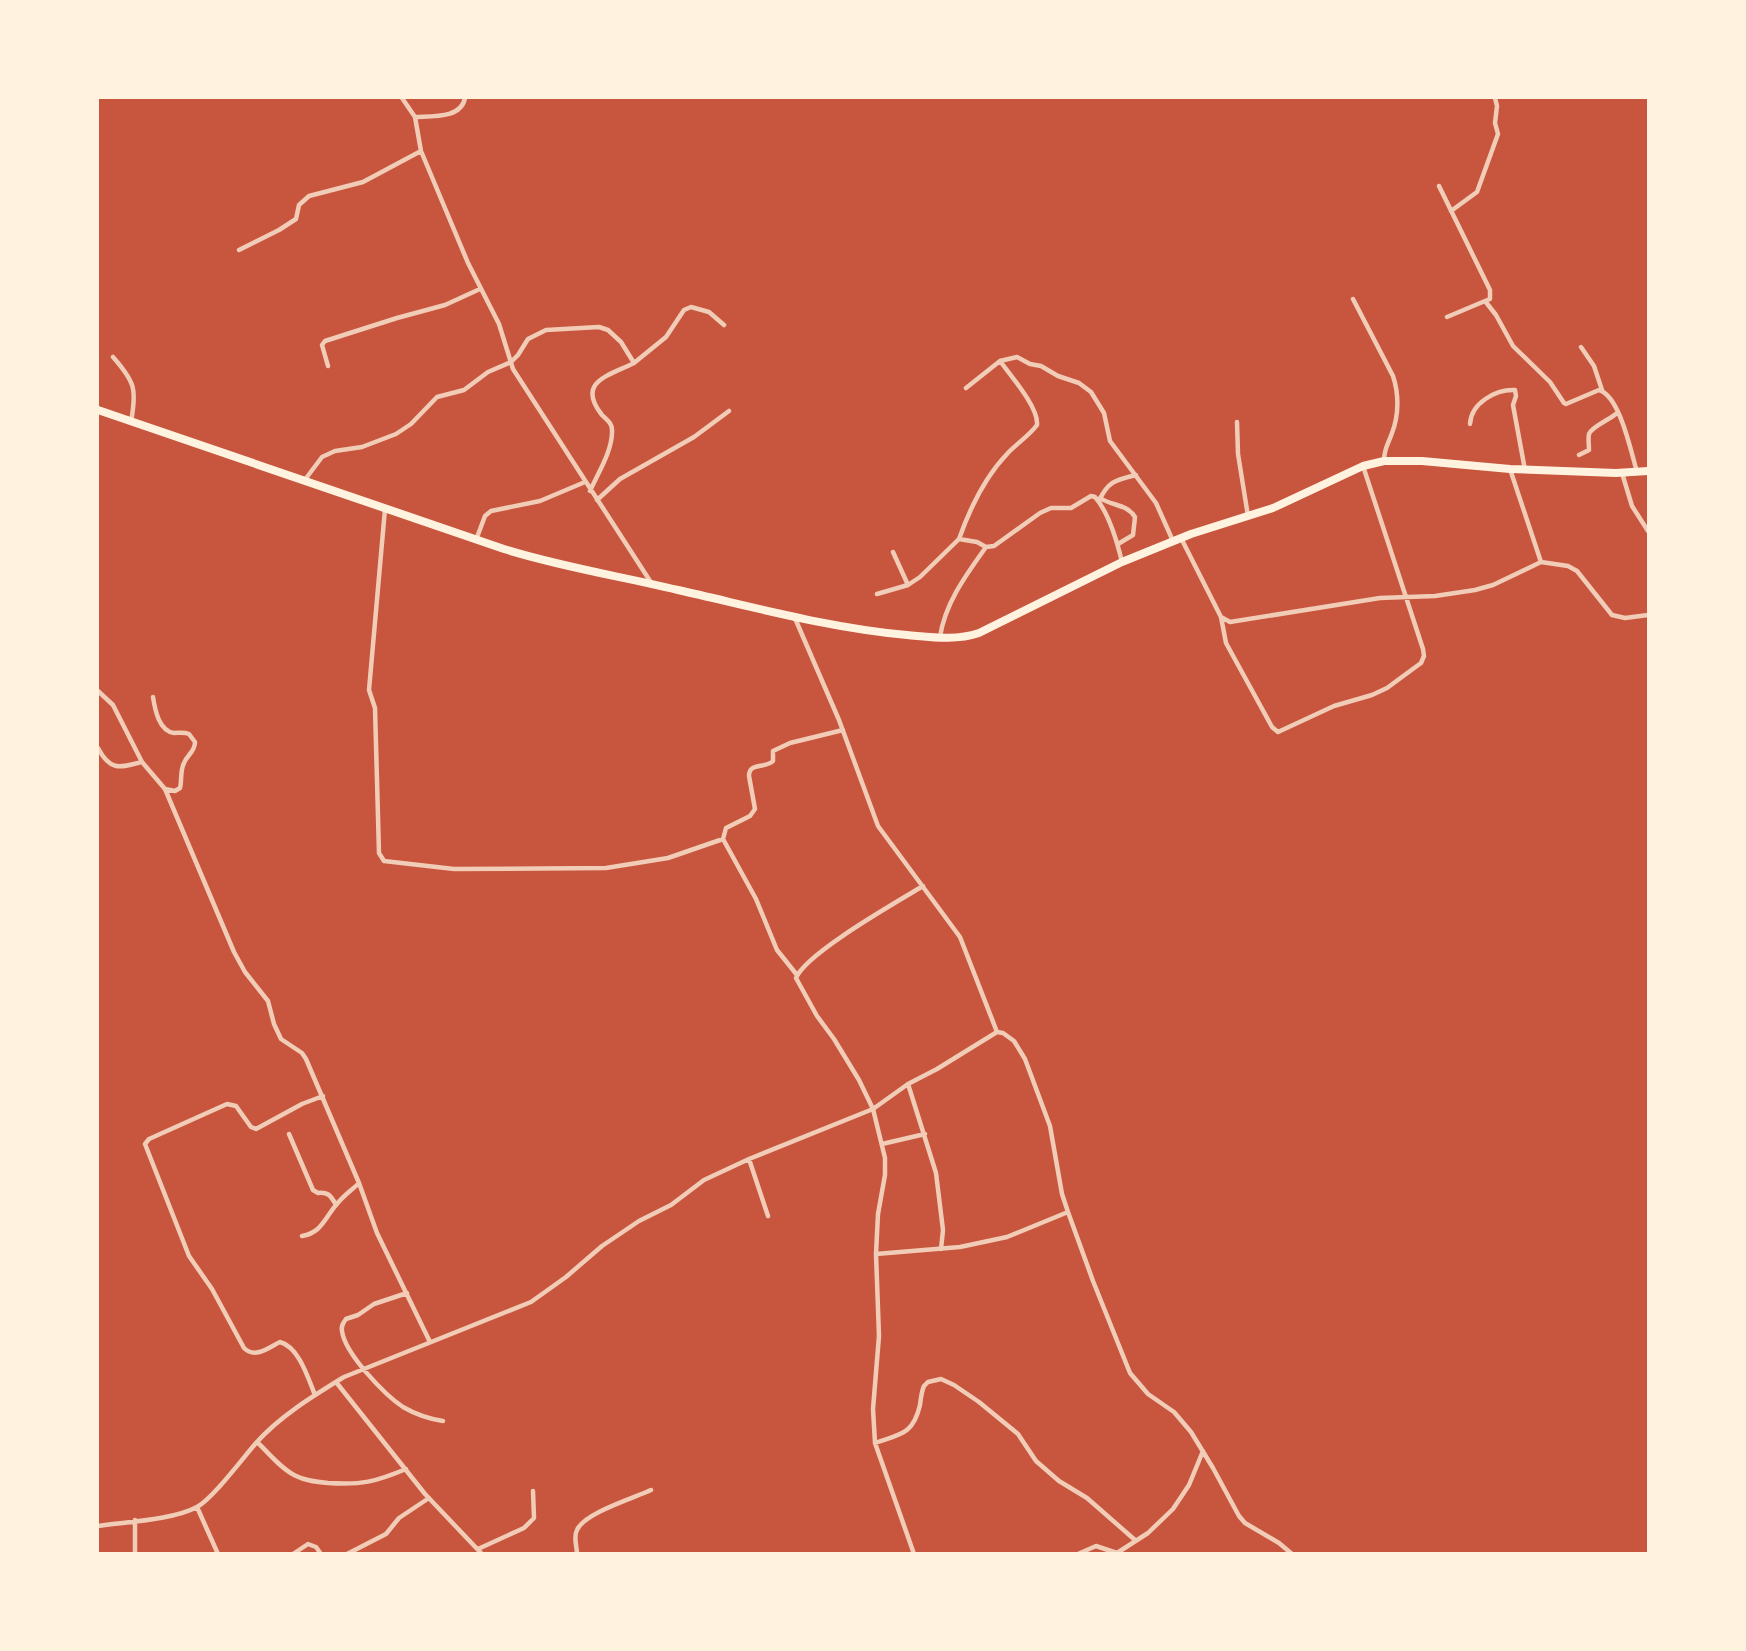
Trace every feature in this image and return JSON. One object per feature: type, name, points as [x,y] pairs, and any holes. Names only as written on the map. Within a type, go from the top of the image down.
[{"type":"main road","points":[[98,410],[476,540],[558,565],[864,631],[940,638],[963,637],[979,633],[1122,561],[1177,539],[1273,508],[1363,466],[1384,461],[1422,461],[1510,470],[1622,473],[1648,471]]},
{"type":"street","points":[[402,98],[415,117],[421,151],[480,289],[499,324],[519,380],[652,584]]},
{"type":"street","points":[[415,117],[447,115],[461,106],[465,98]]},
{"type":"street","points":[[1450,211],[1478,192],[1498,134],[1495,123],[1497,106],[1495,98]]},
{"type":"street","points":[[239,250],[296,219],[299,205],[309,196],[363,182],[421,151]]},
{"type":"street","points":[[1439,186],[1490,290],[1490,298],[1447,317]]},
{"type":"street","points":[[328,366],[322,345],[328,340],[445,305],[480,289]]},
{"type":"street","points":[[1353,299],[1396,385],[1397,412],[1392,435],[1385,447],[1384,461]]},
{"type":"street","points":[[1485,301],[1496,315],[1513,346],[1550,382],[1564,403],[1602,390]]},
{"type":"street","points":[[591,491],[611,444],[612,432],[610,423],[592,402],[591,394],[594,388],[604,378],[634,363],[666,337],[684,310],[691,307],[709,312],[724,325]]},
{"type":"street","points":[[304,480],[322,457],[329,453],[362,447],[396,434],[411,424],[437,397],[458,393],[488,372],[511,362],[528,339],[537,333],[546,330],[599,327],[615,335],[634,363]]},
{"type":"street","points":[[1581,347],[1594,366],[1602,390],[1618,412],[1637,472]]},
{"type":"street","points":[[113,357],[127,374],[135,391],[131,422]]},
{"type":"street","points":[[966,388],[1000,361],[1020,358],[1079,383],[1092,392],[1104,413],[1110,441],[1156,503],[1177,539],[1221,618],[1226,643],[1272,726],[1278,732],[1334,706],[1381,692],[1412,671],[1421,663],[1424,656],[1407,596],[1363,466]]},
{"type":"street","points":[[877,594],[908,585],[920,577],[959,539],[970,508],[987,480],[1006,455],[1036,425],[1034,409],[1000,361]]},
{"type":"street","points":[[1470,424],[1471,415],[1479,404],[1495,394],[1515,390],[1516,396],[1512,405],[1525,470]]},
{"type":"street","points":[[597,500],[620,479],[694,437],[729,411]]},
{"type":"street","points":[[1579,455],[1589,450],[1591,430],[1618,412]]},
{"type":"street","points":[[1237,422],[1238,454],[1248,516]]},
{"type":"street","points":[[1510,470],[1541,562]]},
{"type":"street","points":[[1622,473],[1632,506],[1648,531]]},
{"type":"street","points":[[1122,561],[1118,544],[1100,500],[1107,486],[1136,475]]},
{"type":"street","points":[[476,540],[485,516],[491,511],[540,501],[585,482]]},
{"type":"street","points":[[940,638],[942,622],[950,603],[986,548],[994,546],[1040,513],[1051,508],[1071,508],[1091,496],[1126,508],[1134,517],[1133,535],[1118,544]]},
{"type":"street","points":[[385,509],[369,690],[375,708],[379,853],[384,861],[454,869],[606,868],[668,858],[723,839]]},
{"type":"street","points":[[959,539],[977,542],[986,548]]},
{"type":"street","points":[[893,552],[908,585]]},
{"type":"street","points":[[1221,618],[1226,621],[1236,621],[1339,604],[1407,596],[1435,596],[1475,590],[1493,585],[1541,562],[1568,566],[1577,571],[1612,615],[1624,618],[1648,615]]},
{"type":"street","points":[[794,616],[843,730],[878,826],[955,928],[966,949],[997,1032]]},
{"type":"street","points":[[98,692],[113,705],[142,762],[165,789],[234,952],[245,972],[268,1001],[281,1039],[302,1053],[323,1096],[377,1233],[430,1342]]},
{"type":"street","points":[[153,698],[158,716],[166,730],[186,732],[195,742],[194,750],[184,762],[180,788],[175,791],[165,789]]},
{"type":"street","points":[[797,975],[777,950],[756,899],[723,839],[726,828],[750,816],[755,808],[748,776],[752,767],[770,764],[773,761],[773,751],[790,743],[843,730]]},
{"type":"street","points":[[98,748],[108,763],[113,766],[122,767],[142,762]]},
{"type":"street","points":[[914,1554],[875,1443],[873,1409],[879,1336],[876,1254],[878,1214],[886,1168],[882,1144],[873,1108],[850,1062],[817,1016],[797,983],[797,975],[803,967],[852,930],[923,886]]},
{"type":"street","points":[[98,1526],[168,1516],[197,1507],[279,1421],[336,1382],[531,1302],[566,1277],[602,1246],[639,1221],[671,1205],[704,1180],[873,1108],[908,1084],[997,1032]]},
{"type":"street","points":[[997,1032],[1014,1041],[1025,1059],[1050,1126],[1062,1194],[1068,1212],[1130,1373],[1148,1394],[1180,1418],[1203,1451],[1239,1516],[1253,1529],[1279,1543],[1292,1554]]},
{"type":"street","points":[[908,1084],[936,1173],[943,1230],[941,1249]]},
{"type":"street","points":[[315,1395],[292,1350],[286,1344],[280,1342],[255,1354],[244,1348],[212,1289],[189,1256],[145,1144],[149,1139],[227,1104],[236,1106],[251,1127],[256,1129],[302,1104],[323,1096]]},
{"type":"street","points":[[289,1134],[313,1190],[318,1193],[326,1192],[336,1205]]},
{"type":"street","points":[[882,1144],[925,1134]]},
{"type":"street","points":[[749,1159],[768,1216]]},
{"type":"street","points":[[302,1236],[315,1232],[324,1225],[336,1205],[359,1184]]},
{"type":"street","points":[[876,1254],[960,1247],[1007,1237],[1068,1212]]},
{"type":"street","points":[[406,1293],[374,1304],[358,1315],[348,1317],[341,1329],[342,1334],[362,1370],[404,1407],[443,1421]]},
{"type":"street","points":[[875,1443],[907,1432],[920,1407],[924,1386],[935,1380],[945,1381],[979,1402],[1009,1426],[1018,1434],[1036,1461],[1059,1481],[1092,1502],[1135,1540]]},
{"type":"street","points":[[336,1382],[429,1498],[482,1554]]},
{"type":"street","points":[[257,1442],[287,1470],[314,1481],[355,1485],[371,1482],[406,1469]]},
{"type":"street","points":[[1078,1554],[1096,1546],[1117,1553],[1148,1533],[1181,1499],[1203,1451]]},
{"type":"street","points":[[577,1554],[575,1537],[581,1524],[606,1509],[651,1490]]},
{"type":"street","points":[[478,1549],[524,1528],[534,1518],[533,1491]]},
{"type":"street","points":[[346,1554],[386,1534],[399,1518],[429,1498]]},
{"type":"street","points":[[197,1507],[218,1554]]},
{"type":"street","points":[[135,1520],[135,1554]]},
{"type":"street","points":[[293,1554],[308,1544],[316,1547],[321,1554]]}]
